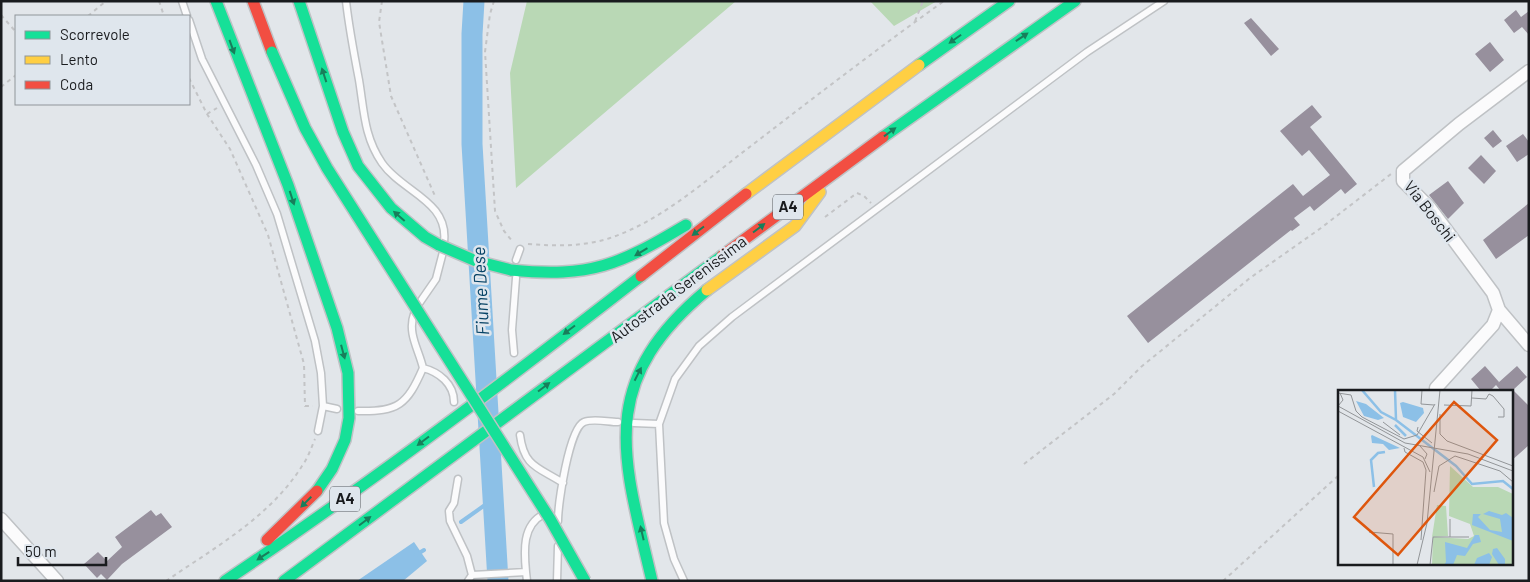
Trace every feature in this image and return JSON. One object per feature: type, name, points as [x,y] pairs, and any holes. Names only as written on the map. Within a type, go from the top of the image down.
[{"type":"main road","points":[[214,576],[263,544],[316,492],[339,456],[348,424],[350,408],[348,374],[339,337],[288,185],[241,73],[216,1]]},
{"type":"main road","points":[[253,1],[272,52],[305,128],[327,168],[550,519],[585,581]]},
{"type":"main road","points":[[299,1],[343,132],[358,166],[391,208],[425,237],[476,261],[544,274],[568,274],[604,268],[633,257],[697,219],[768,167],[815,142]]},
{"type":"main road","name":"Autostrada Serenissima","points":[[225,581],[359,489],[815,142],[1009,1]]},
{"type":"main road","name":"Autostrada Serenissima","points":[[284,581],[937,97],[1075,1]]},
{"type":"main road","points":[[652,581],[627,452],[626,416],[635,379],[652,349],[686,309],[708,289],[795,226],[836,172]]},
{"type":"street","name":"Via Boschi","points":[[1529,70],[1459,124],[1403,171],[1403,181],[1430,208],[1493,293],[1499,310],[1529,344]]},
{"type":"street","points":[[1436,388],[1493,325],[1499,310]]},
{"type":"street","points":[[1,519],[57,581]]},
{"type":"lane","points":[[182,1],[188,15]]},
{"type":"lane","points":[[346,1],[364,122],[372,148],[397,180],[436,208],[443,220],[445,236],[443,258],[436,279],[419,301],[411,322],[412,338],[423,368],[416,385],[403,402],[394,408],[383,412],[358,411]]},
{"type":"lane","points":[[684,581],[674,559],[664,523],[659,424],[675,379],[699,346],[732,318],[1088,52],[1164,1]]},
{"type":"lane","points":[[190,23],[202,59],[256,165],[277,214],[315,341],[321,373],[323,406],[318,431]]},
{"type":"lane","points":[[514,353],[512,330],[514,269],[520,249]]},
{"type":"lane","points":[[423,368],[435,371],[446,381],[454,393],[454,402]]},
{"type":"lane","points":[[323,406],[337,409]]},
{"type":"lane","points":[[557,581],[558,508],[574,435],[578,426],[584,422],[618,422]]},
{"type":"lane","points":[[634,423],[659,424]]},
{"type":"lane","points":[[520,435],[522,451],[526,459],[563,483]]},
{"type":"lane","points":[[458,480],[454,503],[449,511],[450,521],[466,556],[470,578],[480,575],[526,572]]},
{"type":"lane","points":[[527,581],[525,538],[537,518],[558,508]]},
{"type":"path","points":[[89,15],[106,1]]},
{"type":"path","points":[[159,1],[164,15]]},
{"type":"path","points":[[382,1],[379,22],[391,96],[432,188],[436,208]]},
{"type":"path","points":[[494,1],[490,14],[485,52],[495,211],[504,231],[520,249],[524,244],[561,247],[585,245],[636,227],[710,177],[944,1]]},
{"type":"path","points":[[914,23],[923,1]]},
{"type":"path","points":[[1,15],[15,31]]},
{"type":"path","points":[[1,87],[15,76]]},
{"type":"path","points":[[190,80],[207,114],[230,149],[268,235],[304,364],[305,406],[323,406]]},
{"type":"path","points":[[207,114],[224,104]]},
{"type":"path","points":[[1024,464],[1114,394],[1141,367],[1250,278],[1321,228],[1387,174],[1403,171]]},
{"type":"path","points":[[819,221],[857,193],[864,196],[878,210]]},
{"type":"path","points":[[166,581],[227,539],[268,507],[302,466],[318,431]]},
{"type":"path","points":[[1223,581],[1338,476]]},
{"type":"green space","points":[[527,1],[736,1],[516,188],[510,73]]},
{"type":"green space","points":[[870,1],[937,1],[894,26]]},
{"type":"water","points":[[414,542],[427,561],[403,581],[357,581]]},
{"type":"building","points":[[1516,10],[1521,17],[1529,11],[1529,35],[1522,27],[1514,33],[1504,20]]},
{"type":"building","points":[[1251,18],[1279,49],[1271,56],[1244,23]]},
{"type":"building","points":[[1490,42],[1504,60],[1490,72],[1475,54]]},
{"type":"building","points":[[1312,105],[1322,117],[1310,127],[1357,184],[1345,194],[1341,189],[1314,211],[1310,206],[1294,218],[1300,225],[1291,230],[1148,343],[1127,316],[1293,184],[1303,196],[1330,175],[1309,150],[1302,156],[1280,131]]},
{"type":"building","points":[[1493,130],[1502,141],[1493,148],[1484,138]]},
{"type":"building","points":[[1523,134],[1529,142],[1529,154],[1517,162],[1506,146]]},
{"type":"building","points":[[1481,155],[1496,171],[1484,184],[1468,168]]},
{"type":"building","points":[[1448,181],[1464,203],[1448,219],[1429,195]]},
{"type":"building","points":[[1529,203],[1529,235],[1496,259],[1483,240]]},
{"type":"building","points":[[1485,366],[1498,383],[1517,366],[1527,377],[1513,390],[1529,406],[1529,445],[1512,460],[1512,390],[1500,390],[1496,385],[1491,390],[1480,390],[1471,379]]},
{"type":"building","points":[[151,510],[156,516],[161,513],[172,527],[122,564],[107,580],[101,574],[97,578],[84,564],[98,552],[107,561],[122,547],[115,537]]},
{"type":"waterway","name":"Fiume Dese","points":[[474,1],[472,34],[472,144],[498,581]]},
{"type":"waterway","points":[[461,522],[492,500]]},
{"type":"waterway","points":[[416,555],[424,550]]},
{"type":"traffic: fast","points":[[216,1],[288,185],[337,328],[348,373],[349,418],[345,440],[332,469],[317,491]]},
{"type":"traffic: fast","points":[[299,1],[343,132],[358,166],[391,208],[425,237],[439,245]]},
{"type":"traffic: fast","points":[[919,65],[1009,1]]},
{"type":"traffic: fast","points":[[883,137],[1075,1]]},
{"type":"traffic: fast","points":[[272,52],[305,128],[327,168],[550,519],[585,581]]},
{"type":"traffic: fast","points":[[511,270],[563,272],[603,266],[642,250],[686,225]]},
{"type":"traffic: fast","points":[[439,245],[476,261],[511,270]]},
{"type":"traffic: fast","points":[[284,581],[722,256]]},
{"type":"traffic: fast","points":[[225,581],[331,508],[436,432],[641,276]]},
{"type":"traffic: fast","points":[[652,581],[641,537],[627,459],[627,424],[633,390],[647,357],[671,324],[707,290]]},
{"type":"traffic: slow","points":[[746,194],[919,65]]},
{"type":"traffic: slow","points":[[707,290],[795,226],[820,192]]},
{"type":"traffic: jam","points":[[253,1],[272,52]]},
{"type":"traffic: jam","points":[[722,256],[883,137]]},
{"type":"traffic: jam","points":[[641,276],[746,194]]},
{"type":"traffic: jam","points":[[267,540],[317,491]]}]
